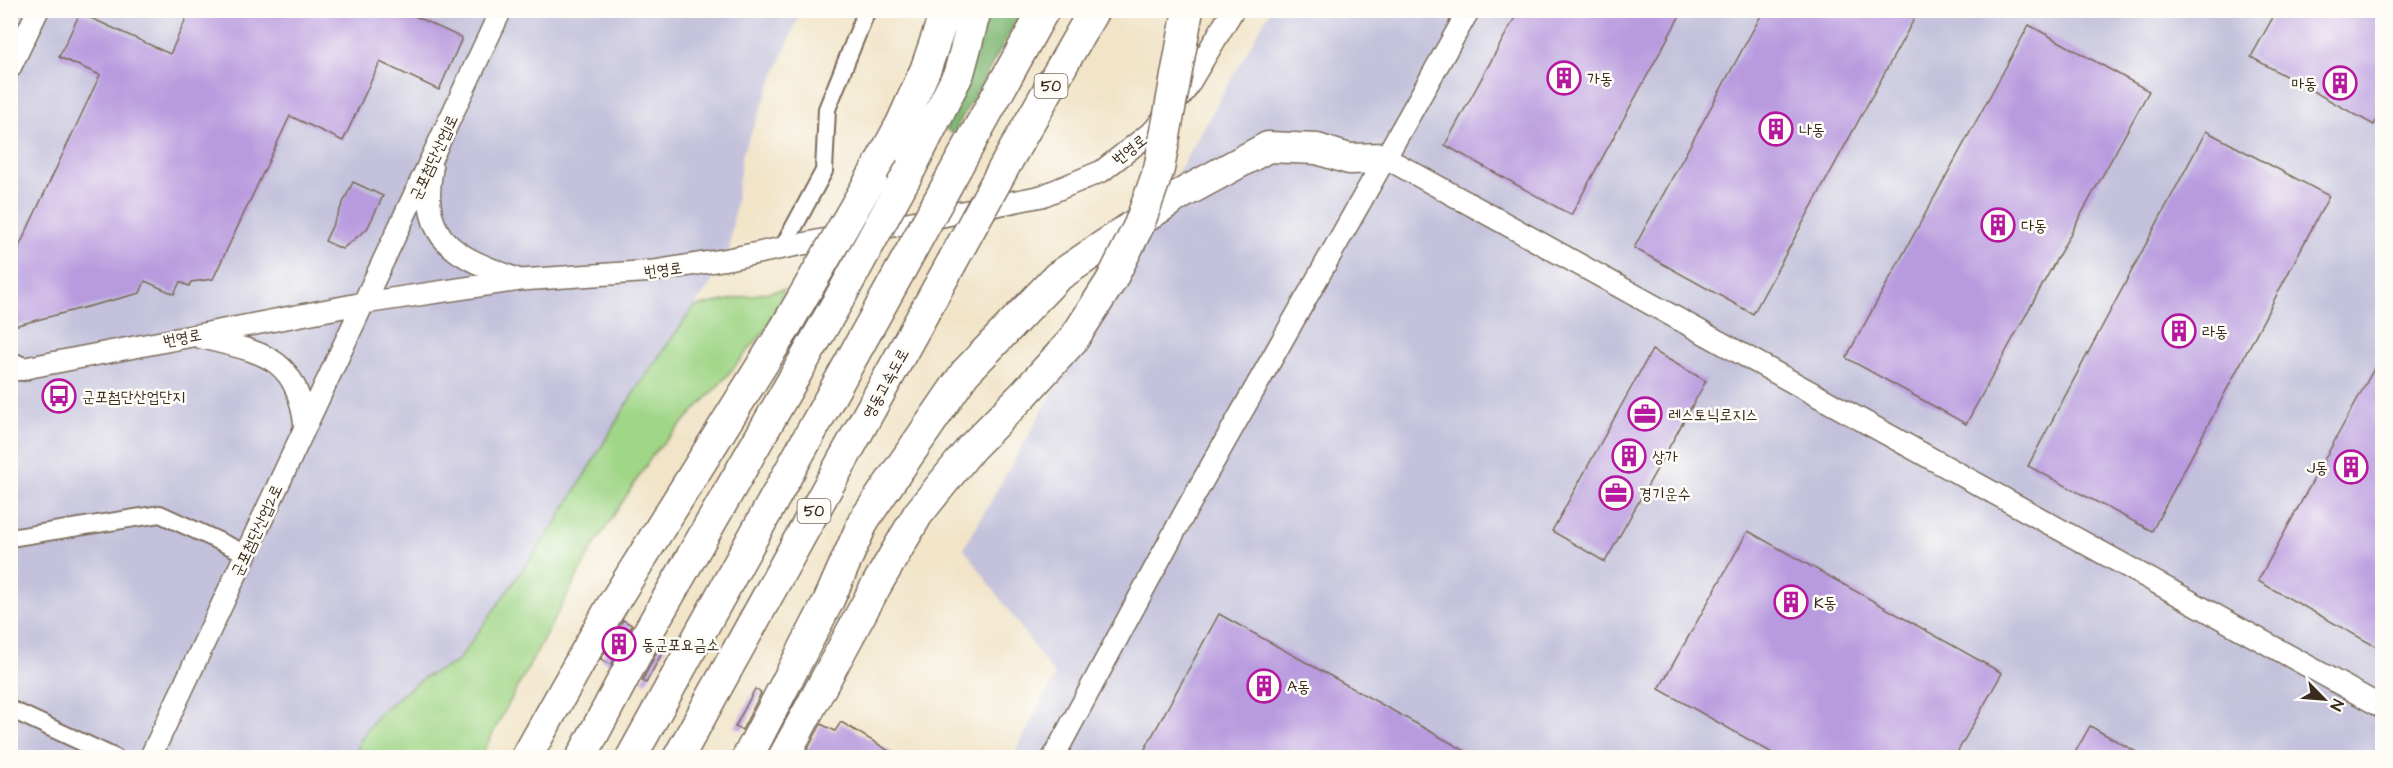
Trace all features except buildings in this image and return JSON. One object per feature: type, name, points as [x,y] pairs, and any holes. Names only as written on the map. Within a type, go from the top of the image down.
[{"type":"highway","points":[[525,758],[609,610],[785,328],[872,177],[901,124],[926,68],[946,10]]},
{"type":"highway","points":[[580,758],[647,634],[842,294],[911,168],[959,73],[976,10]]},
{"type":"highway","name":"50","points":[[631,758],[1044,10]]},
{"type":"highway","name":"영동고속도로","points":[[678,758],[1007,162],[1094,10]]},
{"type":"highway","points":[[783,758],[876,586],[918,514],[971,448],[1073,340],[1111,281],[1139,225],[1159,169],[1188,10]]},
{"type":"highway","points":[[747,758],[828,602],[864,520],[965,373],[1057,277],[1174,198],[1268,147],[1317,149],[1349,159],[1386,159]]},
{"type":"street","points":[[10,68],[38,10]]},
{"type":"street","name":"군포첨단산업1로","points":[[364,303],[501,10]]},
{"type":"street","points":[[782,249],[824,171],[827,109],[867,10]]},
{"type":"street","name":"번영로","points":[[15,368],[364,303],[520,280],[654,271],[782,249],[1042,196],[1102,171],[1154,130],[1184,92],[1233,10]]},
{"type":"street","points":[[1053,758],[1184,514],[1469,10]]},
{"type":"street","points":[[435,154],[430,181],[430,204],[441,237],[456,252],[471,262],[520,280]]},
{"type":"street","points":[[1386,159],[2382,707]]},
{"type":"street","name":"군포첨단산업2로","points":[[150,758],[364,303]]},
{"type":"street","points":[[193,335],[254,351],[280,366],[292,378],[302,404],[305,426]]},
{"type":"street","points":[[10,538],[160,514],[245,553]]},
{"type":"street","points":[[10,709],[116,758]]},
{"type":"shaded area","name":"군포첨단산업단지","points":[[10,11],[801,11],[742,155],[728,259],[630,397],[556,523],[456,662],[425,677],[359,742],[357,757],[11,757]]},
{"type":"shaded area","points":[[1270,11],[2382,11],[2382,757],[1013,757],[1055,676],[964,548]]},
{"type":"green space","points":[[988,11],[1022,11],[953,134],[946,129]]},
{"type":"green space","points":[[784,289],[766,329],[719,385],[654,453],[592,549],[480,757],[357,757],[359,742],[379,713],[425,677],[457,662],[556,523],[634,392],[694,307]]},
{"type":"place","name":"가동","points":[[1564,78]]},
{"type":"place","name":"마동","points":[[2340,83]]},
{"type":"place","name":"나동","points":[[1776,129]]},
{"type":"place","name":"다동","points":[[1998,225]]},
{"type":"place","name":"라동","points":[[2179,331]]},
{"type":"place","name":"군포첨단산업단지","points":[[59,396]]},
{"type":"place","name":"레스토닉로지스","points":[[1645,414]]},
{"type":"place","name":"상가","points":[[1629,456]]},
{"type":"place","name":"J동","points":[[2351,467]]},
{"type":"place","name":"경기운수","points":[[1616,493]]},
{"type":"place","name":"K동","points":[[1791,602]]},
{"type":"place","name":"동군포요금소","points":[[619,644]]},
{"type":"place","name":"A동","points":[[1264,686]]}]
